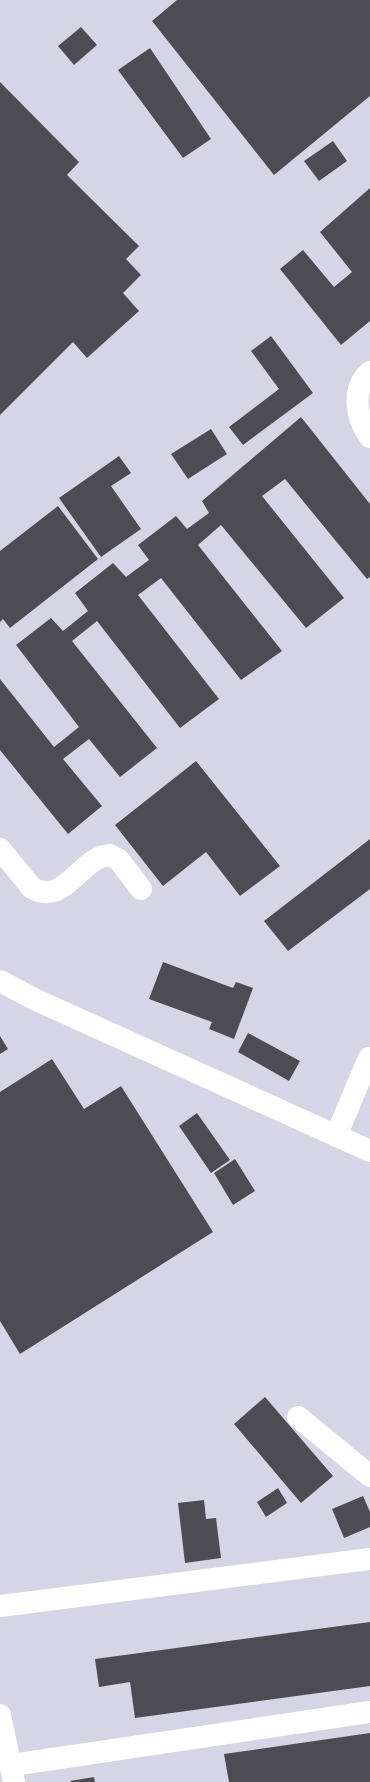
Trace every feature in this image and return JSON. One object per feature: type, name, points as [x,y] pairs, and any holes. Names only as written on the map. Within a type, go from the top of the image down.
[{"type":"street","points":[[370,372],[357,393],[358,411],[370,437]]},
{"type":"street","points":[[4,862],[32,888],[45,893],[58,890],[100,858],[110,855],[119,860],[141,889]]},
{"type":"street","points":[[0,981],[34,999],[370,1151]]},
{"type":"street","points":[[336,1136],[369,1058]]},
{"type":"street","points":[[298,1417],[370,1476]]},
{"type":"street","points":[[0,1606],[370,1559]]},
{"type":"street","points":[[0,1715],[13,1773],[370,1712]]},
{"type":"shaded area","points":[[0,0],[370,0],[370,1782],[0,1782]]},
{"type":"building","points":[[177,0],[370,0],[370,96],[274,175],[152,21]]},
{"type":"building","points":[[81,27],[97,45],[74,65],[58,46]]},
{"type":"building","points":[[150,48],[211,139],[183,158],[118,70]]},
{"type":"building","points":[[0,82],[79,162],[67,175],[139,246],[126,259],[141,275],[123,293],[139,311],[87,358],[73,342],[0,415]]},
{"type":"building","points":[[333,141],[347,161],[319,181],[304,161]]},
{"type":"building","points":[[370,188],[370,321],[341,345],[280,269],[303,250],[334,287],[352,272],[320,232]]},
{"type":"building","points":[[271,336],[313,393],[243,445],[229,427],[279,389],[251,351]]},
{"type":"building","points":[[301,417],[370,504],[370,577],[367,579],[285,479],[262,496],[344,598],[306,628],[221,525],[198,545],[282,651],[241,680],[161,578],[138,595],[219,699],[180,728],[97,621],[72,641],[157,748],[120,777],[89,739],[63,759],[102,806],[68,834],[0,750],[0,679],[54,747],[79,727],[16,645],[51,618],[63,631],[88,611],[75,593],[113,563],[126,577],[149,560],[138,545],[176,516],[187,529],[209,513],[202,501]]},
{"type":"building","points":[[211,429],[227,454],[188,479],[171,454]]},
{"type":"building","points":[[119,456],[131,473],[111,486],[141,529],[101,557],[59,498]]},
{"type":"building","points":[[58,506],[98,559],[10,628],[3,619],[0,622],[0,551]]},
{"type":"building","points":[[196,761],[280,866],[240,896],[206,852],[163,886],[115,825]]},
{"type":"building","points":[[370,839],[370,889],[288,951],[264,921]]},
{"type":"building","points":[[163,962],[233,988],[236,982],[253,988],[234,1039],[209,1029],[212,1022],[149,999]]},
{"type":"building","points":[[248,1033],[300,1061],[289,1081],[238,1052]]},
{"type":"building","points":[[0,1036],[8,1049],[0,1054]]},
{"type":"building","points":[[52,1059],[84,1109],[121,1086],[213,1232],[20,1354],[0,1321],[0,1092]]},
{"type":"building","points":[[197,1113],[230,1160],[211,1173],[179,1126]]},
{"type":"building","points":[[235,1159],[255,1191],[233,1205],[214,1173]]},
{"type":"building","points":[[265,1397],[333,1476],[301,1503],[234,1424]]},
{"type":"building","points":[[278,1488],[287,1503],[266,1517],[257,1502]]},
{"type":"building","points":[[363,1496],[370,1512],[370,1527],[344,1538],[332,1509]]},
{"type":"building","points":[[204,1500],[206,1519],[216,1518],[221,1558],[185,1563],[178,1503]]},
{"type":"building","points":[[370,1622],[370,1686],[135,1718],[130,1682],[99,1687],[95,1659]]},
{"type":"building","points":[[370,1733],[370,1782],[229,1782],[224,1754]]},
{"type":"building","points":[[94,1777],[95,1782],[70,1781]]}]
